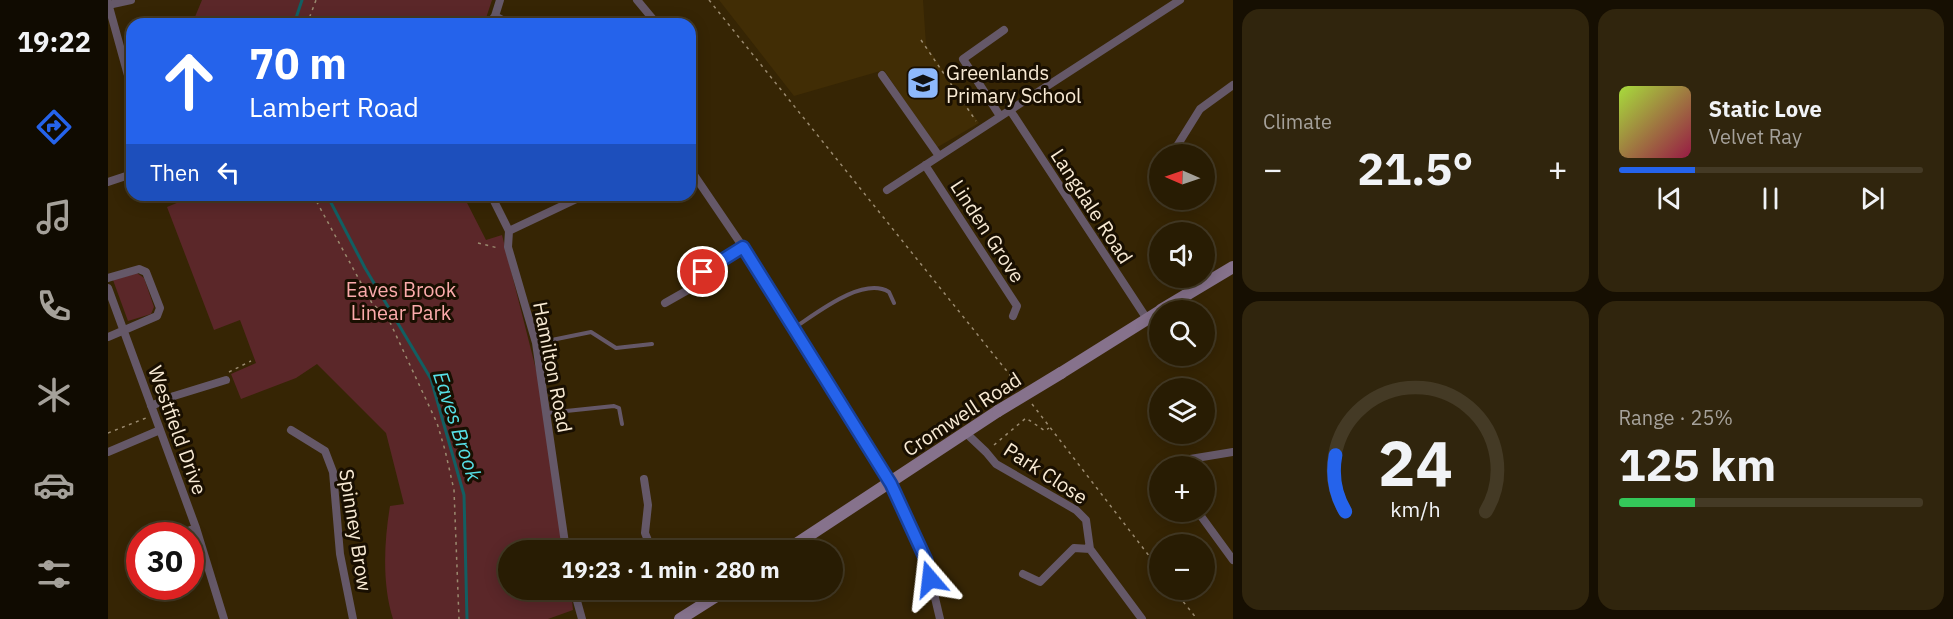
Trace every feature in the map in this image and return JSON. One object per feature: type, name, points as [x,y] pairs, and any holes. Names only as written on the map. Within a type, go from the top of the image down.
[{"type":"street","points":[[126,68],[108,4],[131,0]]},
{"type":"street","points":[[499,18],[495,16],[500,0]]},
{"type":"street","points":[[637,0],[652,18]]},
{"type":"street","points":[[887,190],[1180,0]]},
{"type":"street","points":[[1000,116],[963,59],[1004,30]]},
{"type":"street","points":[[882,75],[939,156]]},
{"type":"street","points":[[1178,144],[1200,109],[1233,85]]},
{"type":"street","name":"Langdale Road","points":[[1010,110],[1147,319]]},
{"type":"street","name":"Linden Grove","points":[[925,165],[1017,306],[1013,316]]},
{"type":"street","points":[[108,182],[126,176]]},
{"type":"street","points":[[696,178],[743,247],[891,484],[926,560],[940,619]]},
{"type":"street","points":[[494,201],[509,231],[572,201]]},
{"type":"street","name":"Hamilton Road","points":[[509,231],[508,247],[536,343],[565,540]]},
{"type":"street","points":[[665,303],[695,286],[703,272],[743,247]]},
{"type":"street","name":"Cromwell Road","points":[[1178,300],[1233,267]]},
{"type":"street","points":[[108,278],[139,269],[146,272],[160,308],[157,316],[108,337]]},
{"type":"street","name":"Westfield Drive","points":[[108,288],[194,522]]},
{"type":"street","name":"Cromwell Road","points":[[803,540],[967,434],[998,411],[1147,319]]},
{"type":"street","points":[[151,406],[174,396],[226,380]]},
{"type":"street","points":[[108,452],[160,430]]},
{"type":"street","name":"Spinney Brow","points":[[291,430],[325,451],[333,472],[340,554],[353,619]]},
{"type":"street","name":"Park Close","points":[[967,434],[996,464],[1076,510],[1086,520],[1090,549],[1142,619]]},
{"type":"street","points":[[1206,456],[1233,452]]},
{"type":"street","points":[[644,479],[649,512],[644,526],[649,540]]},
{"type":"street","points":[[1205,522],[1233,560]]},
{"type":"street","points":[[1023,574],[1040,582],[1074,548],[1090,549]]},
{"type":"street","name":"Westfield Drive","points":[[204,554],[224,619]]},
{"type":"street","points":[[577,600],[582,619]]},
{"type":"street","points":[[680,619],[709,600]]},
{"type":"lane","points":[[794,328],[838,299],[874,287],[881,287],[889,292],[894,303]]},
{"type":"lane","points":[[536,343],[591,332],[616,348],[652,344]]},
{"type":"lane","points":[[547,412],[614,406],[618,408],[622,424]]},
{"type":"path","points":[[309,18],[316,0]]},
{"type":"path","points":[[709,0],[1023,392]]},
{"type":"path","points":[[921,40],[982,129]]},
{"type":"path","points":[[316,201],[373,305],[384,312],[388,318],[437,423],[454,490],[459,619]]},
{"type":"path","points":[[478,243],[500,249],[508,247]]},
{"type":"path","points":[[226,380],[230,369],[251,361]]},
{"type":"path","points":[[1030,400],[1149,556]]},
{"type":"path","points":[[108,434],[154,415]]},
{"type":"path","points":[[986,452],[1026,418],[1045,431],[1050,427]]},
{"type":"path","points":[[1182,600],[1197,619]]},
{"type":"shaded area","name":"Greenlands Primary School","points":[[719,0],[923,0],[926,45],[979,123],[936,148],[884,70],[794,96]]},
{"type":"green space","points":[[202,0],[492,0],[486,18],[194,18]]},
{"type":"green space","name":"Eaves Brook Linear Park","points":[[182,201],[466,201],[486,240],[502,235],[547,413],[564,540],[498,540],[498,600],[572,600],[573,610],[548,619],[393,619],[387,592],[386,534],[390,506],[404,504],[386,433],[317,364],[296,378],[241,399],[231,374],[256,363],[240,320],[214,330],[167,207]]},
{"type":"green space","points":[[137,273],[144,278],[154,307],[151,314],[128,321],[113,280]]},
{"type":"waterway","name":"Eaves Brook","points":[[296,18],[302,0]]},
{"type":"waterway","name":"Eaves Brook","points":[[330,201],[365,268],[431,379],[464,495],[467,619]]},
{"type":"place","name":"Greenlands Primary School","points":[[923,83]]},
{"type":"route","points":[[703,272],[743,247],[891,484],[926,560],[930,579]]}]
